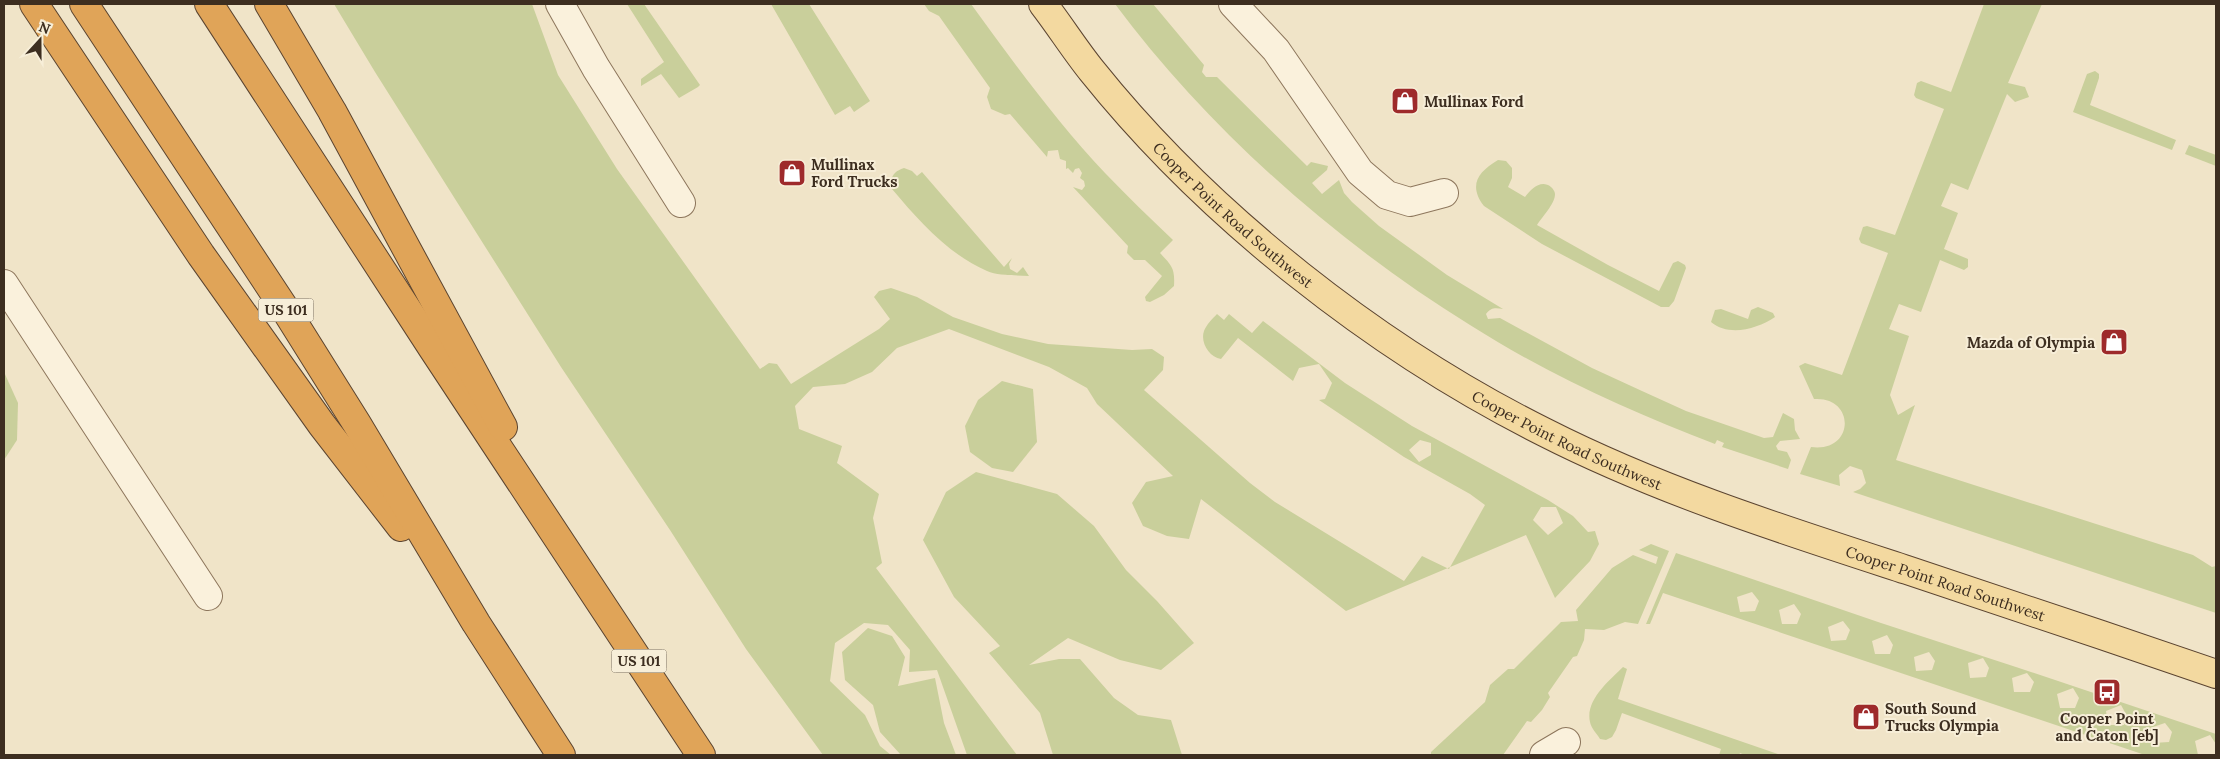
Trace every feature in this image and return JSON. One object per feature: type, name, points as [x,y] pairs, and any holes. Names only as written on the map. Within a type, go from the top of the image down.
[{"type":"highway","points":[[34,4],[201,255],[316,417],[476,623]]},
{"type":"highway","name":"US 101","points":[[84,4],[285,309],[476,623],[562,755]]},
{"type":"highway","name":"US 101","points":[[209,4],[701,755]]},
{"type":"highway","points":[[269,4],[332,111],[446,319],[577,567]]},
{"type":"main road","name":"Cooper Point Road Southwest","points":[[1043,4],[1092,71],[1163,152],[1208,196],[1291,266],[1374,331],[1469,392],[1555,437],[1652,480],[1734,513],[2216,674]]},
{"type":"lane","points":[[560,4],[596,68],[681,204]]},
{"type":"lane","points":[[1234,4],[1276,50],[1360,172],[1387,195],[1410,202],[1444,193]]},
{"type":"lane","points":[[4,284],[208,596]]},
{"type":"green space","points":[[334,4],[532,4],[558,75],[617,169],[760,369],[769,363],[777,364],[791,384],[879,329],[890,319],[874,297],[879,291],[891,288],[917,297],[953,317],[1002,334],[1048,344],[1132,350],[1152,349],[1164,357],[1163,370],[1144,390],[1250,483],[1275,502],[1404,581],[1422,556],[1447,568],[1346,611],[1201,499],[1189,539],[1167,536],[1143,526],[1132,503],[1146,482],[1173,476],[1097,404],[1087,388],[1049,367],[949,329],[897,348],[872,372],[845,384],[813,387],[795,406],[799,429],[842,446],[837,463],[879,494],[873,518],[882,563],[876,568],[1017,755],[967,755],[937,670],[909,672],[910,650],[888,625],[864,623],[835,643],[830,681],[865,715],[880,746],[891,755],[823,755],[746,649],[670,530],[561,367]]},
{"type":"green space","points":[[627,4],[644,4],[700,85],[698,87],[679,98],[661,74],[641,86],[641,79],[664,62]]},
{"type":"green space","points":[[771,4],[809,4],[870,101],[854,112],[850,106],[835,115]]},
{"type":"green space","points":[[924,4],[971,4],[1069,133],[1113,182],[1173,240],[1160,253],[1170,264],[1174,275],[1174,286],[1164,295],[1150,302],[1146,301],[1145,297],[1162,276],[1145,260],[1134,260],[1127,253],[1128,246],[1073,187],[1082,190],[1085,186],[1084,181],[1080,178],[1082,173],[1079,168],[1075,169],[1073,173],[1068,168],[1066,169],[1066,161],[1060,159],[1058,150],[1048,151],[1047,157],[1010,114],[1005,115],[991,109],[987,97],[990,88],[939,16],[929,11]]},
{"type":"green space","points":[[1115,4],[1153,4],[1204,65],[1202,72],[1206,77],[1217,77],[1307,166],[1311,162],[1328,166],[1327,170],[1312,183],[1322,194],[1339,180],[1344,193],[1379,226],[1447,275],[1503,309],[1496,308],[1490,310],[1486,314],[1488,319],[1500,318],[1592,368],[1686,411],[1764,438],[1773,437],[1783,413],[1794,419],[1795,430],[1800,439],[1780,441],[1776,446],[1778,450],[1787,452],[1791,460],[1788,469],[1722,447],[1724,443],[1717,440],[1715,444],[1652,419],[1590,391],[1499,343],[1420,293],[1371,258],[1324,220],[1233,139],[1191,96]]},
{"type":"green space","points":[[1984,4],[2042,4],[2008,83],[2025,87],[2029,97],[2015,102],[2007,94],[1968,190],[1951,183],[1941,206],[1958,213],[1944,249],[1968,259],[1968,267],[1964,270],[1940,260],[1921,312],[1899,304],[1889,329],[1909,336],[1890,395],[1898,415],[1915,405],[1896,460],[2193,555],[2212,567],[2216,566],[2216,613],[1853,492],[1860,489],[1866,483],[1862,470],[1850,466],[1839,475],[1840,486],[1800,474],[1811,447],[1825,447],[1836,442],[1842,434],[1845,424],[1843,414],[1837,406],[1828,400],[1814,399],[1799,366],[1805,363],[1842,375],[1888,253],[1861,243],[1859,239],[1863,227],[1867,226],[1895,235],[1944,109],[1916,98],[1914,95],[1917,83],[1921,81],[1951,92]]},
{"type":"green space","points":[[2095,71],[2099,74],[2099,78],[2090,105],[2176,140],[2172,150],[2073,112],[2087,74]]},
{"type":"green space","points":[[2189,145],[2216,155],[2216,166],[2185,154]]},
{"type":"green space","points":[[1498,160],[1506,161],[1512,168],[1512,178],[1508,187],[1525,197],[1533,188],[1544,184],[1551,187],[1554,191],[1553,202],[1537,225],[1608,265],[1659,291],[1673,263],[1678,261],[1685,265],[1686,268],[1674,301],[1669,307],[1661,307],[1542,244],[1484,206],[1479,198],[1476,185],[1485,169]]},
{"type":"green space","points":[[904,168],[912,171],[917,176],[922,172],[1004,267],[1012,258],[1009,264],[1010,269],[1017,273],[1023,267],[1029,276],[991,273],[960,256],[935,236],[892,189],[894,187],[891,181],[894,174]]},
{"type":"green space","points":[[1758,307],[1773,313],[1775,317],[1760,325],[1743,330],[1718,327],[1711,322],[1715,310],[1721,309],[1748,319],[1751,310]]},
{"type":"green space","points":[[1217,314],[1224,320],[1229,314],[1252,333],[1263,321],[1345,383],[1412,426],[1548,500],[1573,516],[1588,532],[1595,531],[1599,544],[1590,561],[1555,598],[1526,535],[1450,567],[1485,505],[1470,494],[1404,457],[1319,400],[1325,399],[1332,383],[1319,364],[1299,368],[1293,381],[1238,338],[1221,359],[1217,358],[1209,352],[1204,344],[1203,335],[1206,326]],"holes":[[[1420,440],[1431,443],[1431,455],[1419,462],[1409,450]],[[1541,507],[1556,507],[1563,523],[1548,535],[1533,520]]]},
{"type":"green space","points":[[4,372],[18,403],[17,440],[4,460]]},
{"type":"green space","points":[[1002,381],[1033,389],[1037,442],[1013,472],[992,468],[970,452],[965,426],[978,400]]},
{"type":"green space","points":[[976,472],[1057,494],[1094,526],[1126,570],[1157,601],[1194,643],[1161,670],[1120,660],[1068,638],[1029,665],[1059,659],[1080,659],[1114,698],[1138,715],[1171,720],[1182,755],[1053,755],[1040,713],[989,653],[1000,646],[954,597],[923,540],[946,492]]},
{"type":"green space","points":[[1651,544],[1669,551],[1638,624],[1625,622],[1604,630],[1585,629],[1584,640],[1577,656],[1573,657],[1548,693],[1550,697],[1542,710],[1531,722],[1527,721],[1503,755],[1431,755],[1431,752],[1485,702],[1490,685],[1508,669],[1514,669],[1561,622],[1578,621],[1576,610],[1612,568],[1633,555],[1656,564],[1658,557],[1639,550]]},
{"type":"green space","points":[[1676,553],[2216,734],[2216,744],[2210,735],[2195,741],[2198,755],[2145,755],[1663,593],[1650,624],[1646,624]],"holes":[[[1752,592],[1759,601],[1755,611],[1740,612],[1737,597]],[[1794,604],[1801,614],[1797,624],[1782,624],[1779,610]],[[1843,621],[1850,630],[1846,640],[1831,641],[1828,627]],[[1887,635],[1893,645],[1890,654],[1875,654],[1872,641]],[[1929,652],[1935,661],[1932,670],[1916,671],[1914,657]],[[1983,658],[1989,668],[1986,677],[1970,678],[1968,663]],[[2027,673],[2034,682],[2030,692],[2014,692],[2012,678]],[[2073,688],[2079,698],[2075,708],[2060,708],[2057,694]],[[2121,705],[2127,716],[2124,725],[2108,725],[2106,711]],[[2165,723],[2172,732],[2169,742],[2153,743],[2150,728]]]},
{"type":"green space","points":[[868,628],[892,636],[905,657],[898,686],[935,678],[944,723],[956,755],[901,755],[880,732],[873,705],[845,680],[842,652]]},
{"type":"green space","points":[[1623,667],[1627,669],[1618,699],[1781,755],[1745,755],[1740,753],[1739,755],[1719,755],[1721,749],[1622,713],[1612,737],[1606,740],[1600,739],[1591,724],[1589,714],[1591,706],[1600,691]]},
{"type":"place","name":"Mullinax Ford","points":[[1405,101]]},
{"type":"place","name":"Mullinax Ford Trucks","points":[[792,173]]},
{"type":"place","name":"Mazda of Olympia","points":[[2114,342]]},
{"type":"place","name":"Cooper Point and Caton [eb]","points":[[2107,692]]},
{"type":"place","name":"South Sound Trucks Olympia","points":[[1866,717]]}]
